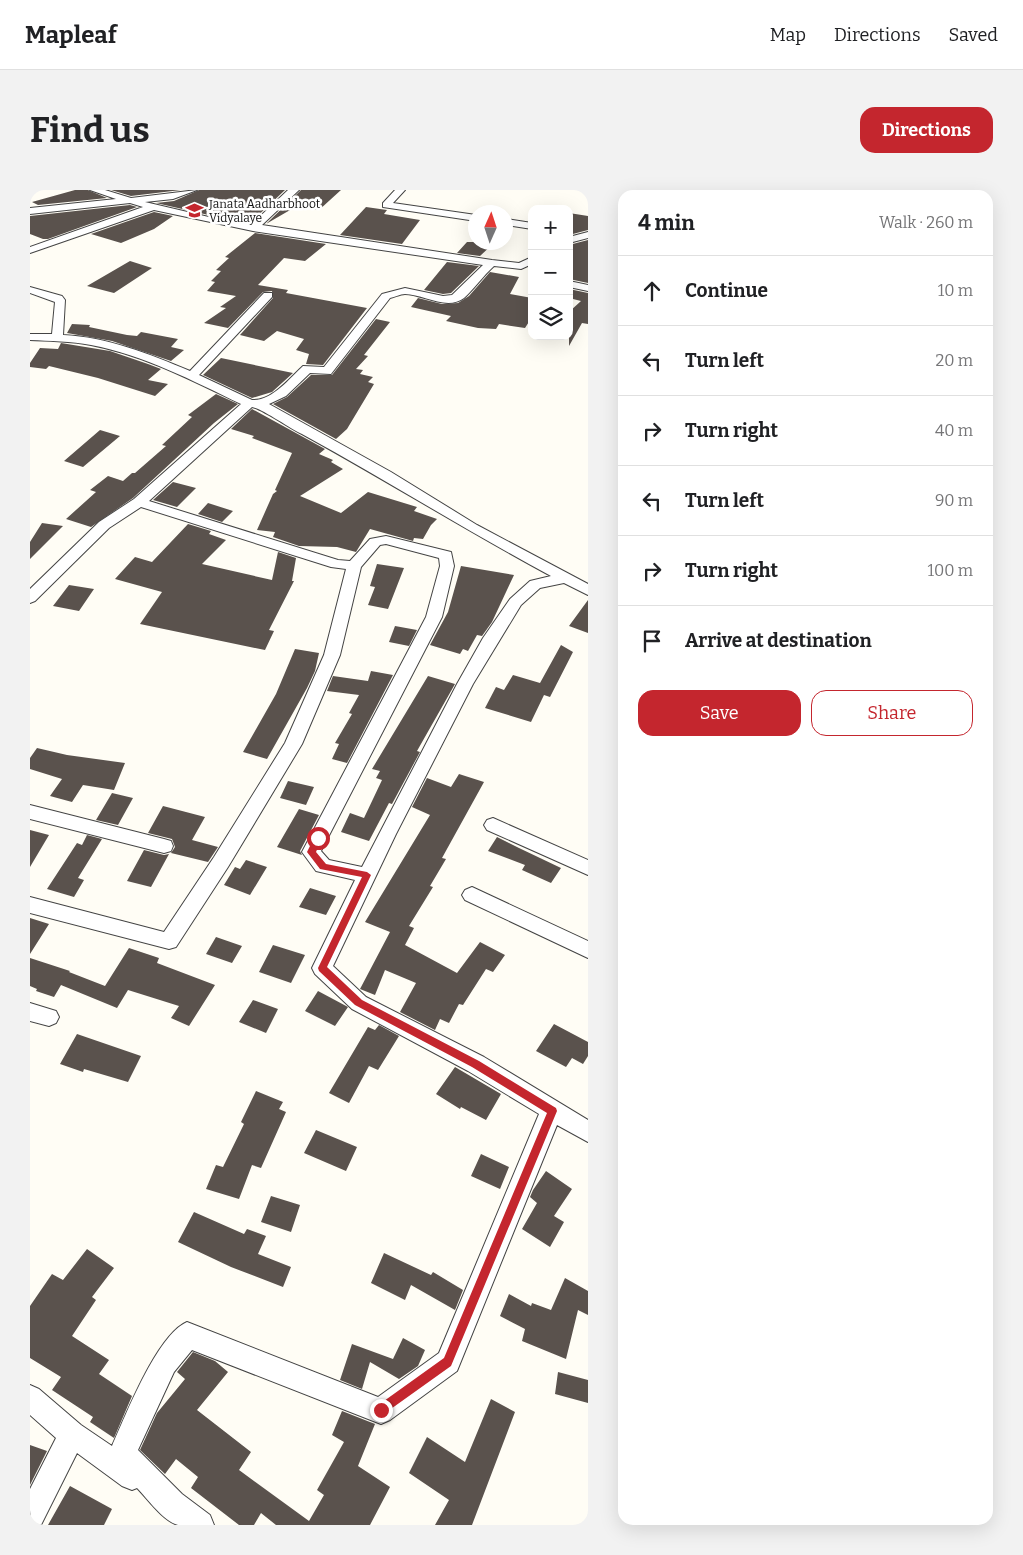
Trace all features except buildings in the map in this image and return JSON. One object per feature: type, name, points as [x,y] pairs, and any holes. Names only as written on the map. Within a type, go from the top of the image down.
[{"type":"street","points":[[95,190],[130,199],[153,208],[253,228],[494,264],[521,266],[528,262]]},
{"type":"street","points":[[30,211],[130,199],[173,196],[192,190]]},
{"type":"street","points":[[253,228],[294,190]]},
{"type":"street","points":[[400,190],[386,204],[468,217]]},
{"type":"street","points":[[30,250],[153,208]]},
{"type":"street","points":[[513,223],[528,225]]},
{"type":"street","points":[[573,232],[588,234]]},
{"type":"street","points":[[573,239],[588,234]]},
{"type":"street","points":[[30,598],[104,525],[139,502],[255,404],[282,393],[307,369],[327,371],[386,296],[405,290],[443,299],[453,298],[459,296],[476,276],[494,264],[528,273]]},
{"type":"street","points":[[573,286],[588,288]]},
{"type":"street","points":[[30,290],[58,298],[61,302],[57,338]]},
{"type":"street","points":[[191,376],[268,295]]},
{"type":"street","points":[[30,336],[74,338],[98,342],[148,358],[255,404],[386,475],[472,528],[588,590]]},
{"type":"street","points":[[139,502],[336,564],[354,566]]},
{"type":"street","points":[[30,905],[169,942],[221,862],[293,744],[332,655],[354,566],[376,542],[386,540],[446,555],[447,566],[434,617],[311,852],[323,866],[367,875]]},
{"type":"street","points":[[566,578],[535,584],[515,602],[465,684],[367,875],[322,968],[358,1003],[476,1064],[588,1132]]},
{"type":"street","points":[[30,812],[164,846]]},
{"type":"street","points":[[493,825],[588,868]]},
{"type":"street","points":[[472,895],[588,950]]},
{"type":"street","points":[[171,1502],[122,1454],[165,1363],[187,1335],[381,1410],[448,1362],[552,1111]]},
{"type":"street","points":[[30,1398],[72,1434],[171,1502],[200,1525]]},
{"type":"street","points":[[30,1518],[72,1434]]},
{"type":"place","name":"Janata Aadharbhoot Vidyalaye","points":[[195,211]]},
{"type":"route","points":[[318,838],[311,852],[323,866],[367,875],[322,968],[358,1003],[476,1064],[552,1111],[499,1242],[468,1309],[448,1362],[381,1410]]}]
